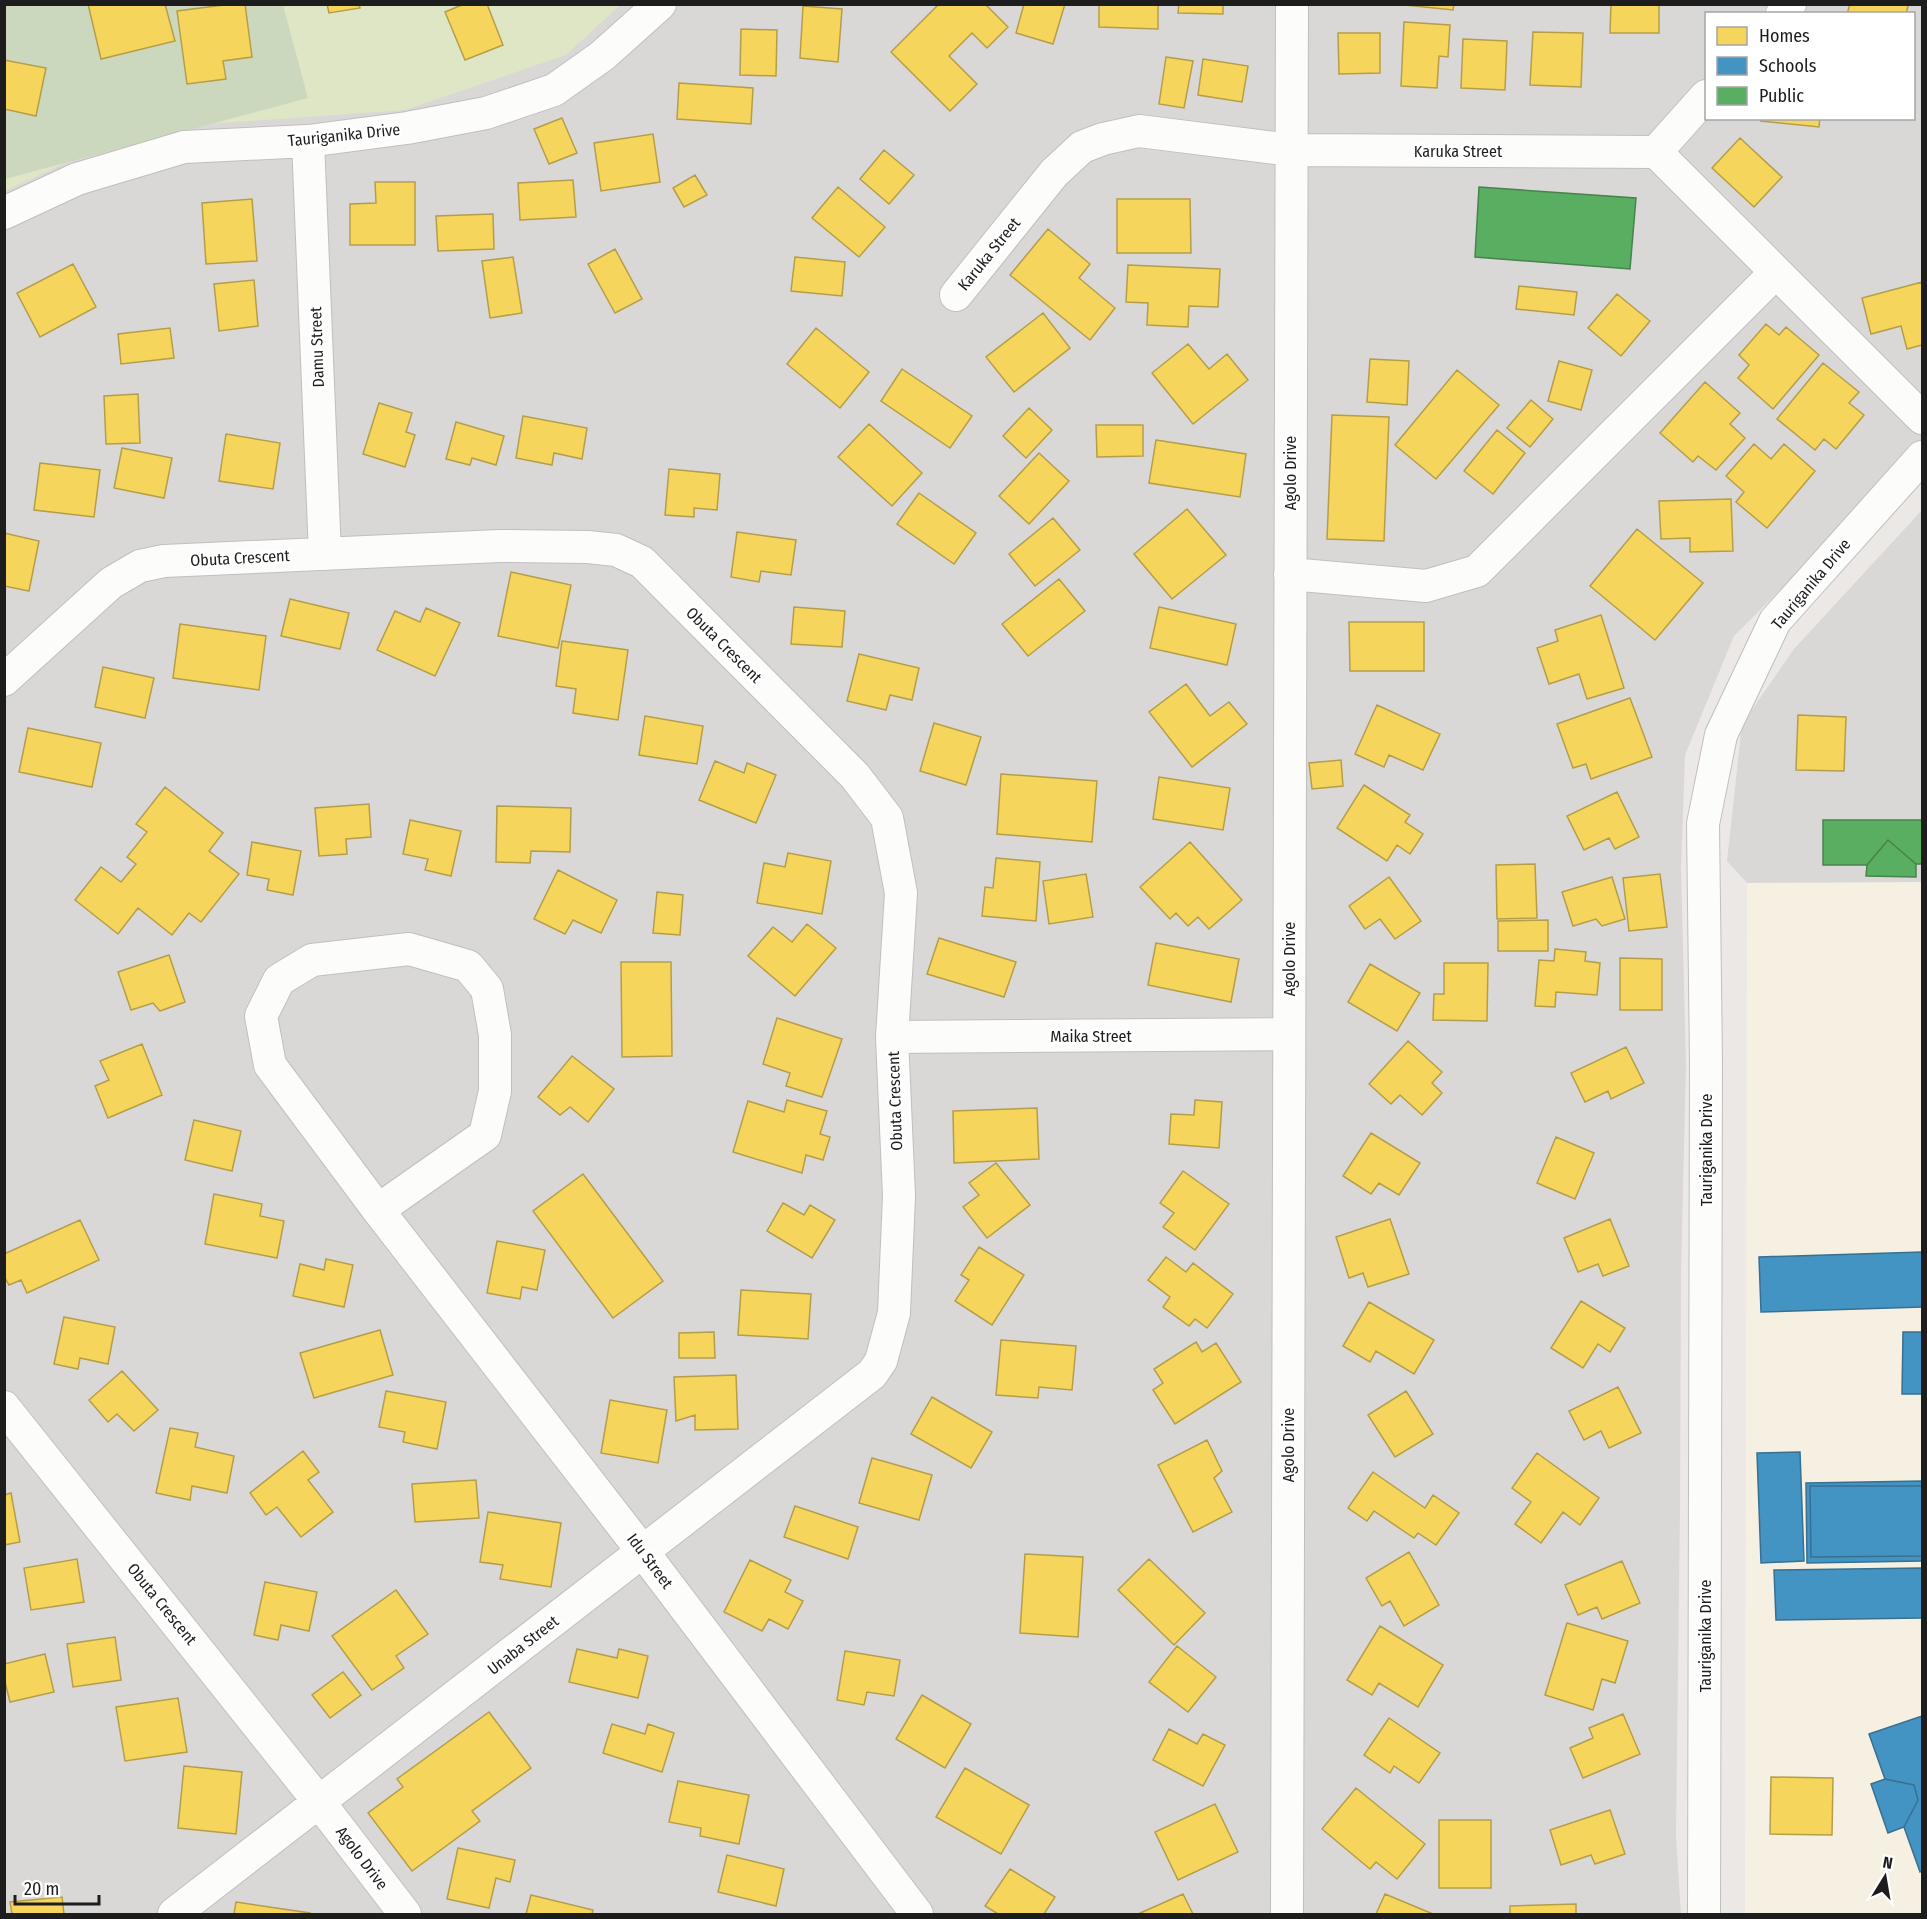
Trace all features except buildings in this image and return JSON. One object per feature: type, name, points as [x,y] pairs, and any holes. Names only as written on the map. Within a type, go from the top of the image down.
[{"type":"street","name":"Tauriganika Drive","points":[[4,213],[77,178],[184,147],[308,141],[407,128],[486,113],[554,90],[602,56],[660,4]]},
{"type":"street","name":"Agolo Drive","points":[[1287,1914],[1292,4]]},
{"type":"street","points":[[1705,98],[1656,152],[1923,418]]},
{"type":"street","name":"Karuka Street","points":[[956,295],[1054,173],[1082,147],[1102,139],[1139,131],[1291,150],[1656,152]]},
{"type":"street","name":"Damu Street","points":[[308,141],[325,554]]},
{"type":"street","points":[[1290,574],[1426,586],[1477,571],[1775,273]]},
{"type":"street","name":"Tauriganika Drive","points":[[1704,1914],[1706,1062],[1703,824],[1721,735],[1775,621],[1923,457]]},
{"type":"street","name":"Obuta Crescent","points":[[4,680],[111,583],[140,566],[164,561],[499,546],[588,547],[616,550],[642,562],[855,776],[887,818],[901,893],[892,1037],[899,1196],[894,1313],[881,1361],[872,1374]]},
{"type":"street","name":"Idu Street","points":[[378,1210],[485,1135],[495,1091],[495,1035],[487,990],[468,966],[409,949],[312,960],[279,980],[261,1016],[270,1065],[378,1210],[644,1552],[917,1914]]},
{"type":"street","name":"Maika Street","points":[[892,1037],[1289,1034]]},
{"type":"street","name":"Unaba Street","points":[[174,1914],[872,1374]]},
{"type":"street","name":"Obuta Crescent","points":[[4,1407],[320,1802]]},
{"type":"street","name":"Agolo Drive","points":[[320,1802],[405,1914]]},
{"type":"shaded area","points":[[5,5],[1922,5],[1922,439],[1851,519],[1734,636],[1685,755],[1681,869],[1686,1065],[1681,1271],[1676,1836],[1681,1914],[5,1914]]},
{"type":"shaded area","points":[[1922,510],[1922,882],[1747,883],[1727,861],[1742,724],[1794,649]]},
{"type":"shaded area","points":[[1922,882],[1922,1914],[1745,1914],[1747,883]]},
{"type":"green space","points":[[4,5],[620,5],[566,55],[405,110],[138,129],[5,191]]},
{"type":"green space","points":[[5,5],[283,5],[308,98],[5,179]]}]
